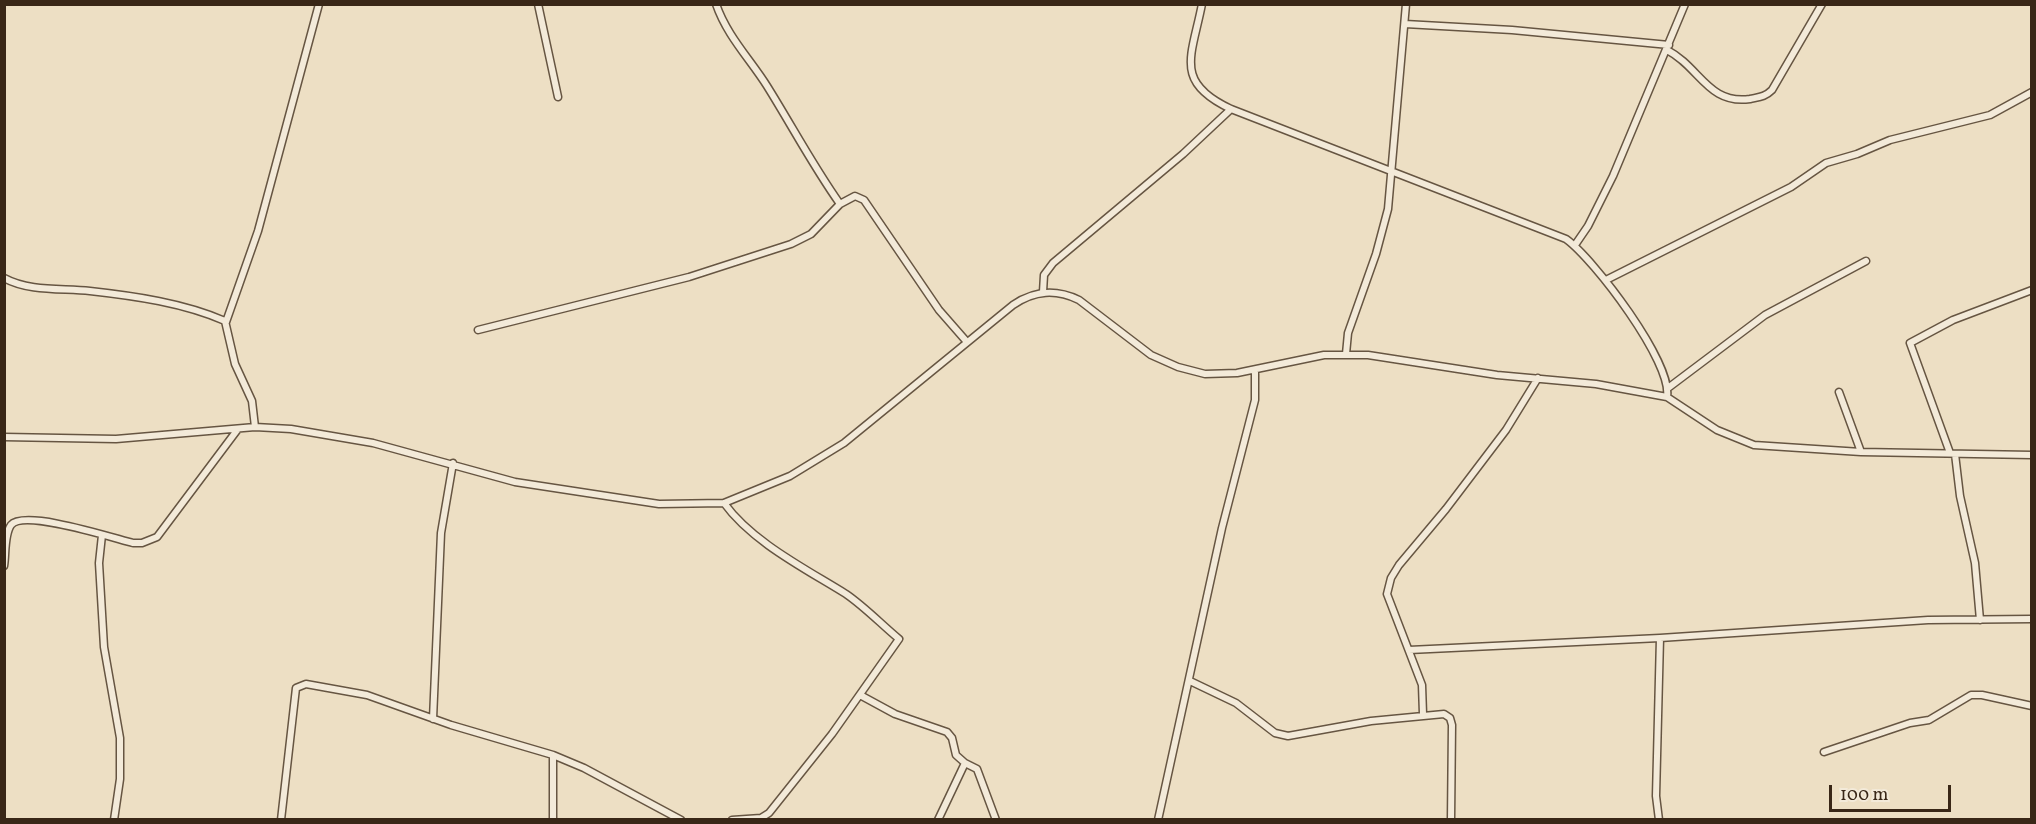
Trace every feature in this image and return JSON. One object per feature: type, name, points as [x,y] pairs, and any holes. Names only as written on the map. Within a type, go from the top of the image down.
[{"type":"street","points":[[255,427],[252,401],[235,364],[226,322],[258,231],[319,4]]},
{"type":"street","points":[[538,4],[558,97]]},
{"type":"street","points":[[716,4],[725,26],[766,84],[818,173],[840,204]]},
{"type":"street","points":[[1202,4],[1190,62],[1192,75],[1199,89],[1231,109],[1554,232],[1575,245],[1606,280],[1658,360],[1668,388],[1667,397]]},
{"type":"street","points":[[1346,354],[1348,333],[1388,209],[1406,4]]},
{"type":"street","points":[[1575,245],[1599,205],[1686,4]]},
{"type":"street","points":[[1406,24],[1512,30],[1668,47],[1723,97],[1740,100],[1763,96],[1772,90],[1822,4]]},
{"type":"street","points":[[1606,280],[1791,187],[1826,163],[1857,154],[1890,140],[1990,115],[2031,92]]},
{"type":"street","points":[[1043,292],[1044,275],[1053,263],[1183,154],[1231,109]]},
{"type":"street","points":[[478,330],[688,277],[791,244],[811,234],[840,204],[855,196],[864,200],[939,310],[967,342]]},
{"type":"street","points":[[1668,388],[1765,315],[1866,261]]},
{"type":"street","points":[[4,278],[31,287],[152,300],[209,315],[226,322]]},
{"type":"street","points":[[1980,620],[1975,563],[1952,454],[1910,343],[1953,320],[2031,290]]},
{"type":"street","points":[[4,438],[116,439],[255,427],[315,432],[453,464],[515,482],[658,504],[724,503],[774,484],[826,455],[1022,299],[1043,292],[1068,295],[1079,300],[1163,362],[1205,374],[1255,370],[1316,356],[1346,354],[1596,384],[1667,397],[1717,430],[1739,440],[1788,448],[1861,452],[2031,455]]},
{"type":"street","points":[[1158,819],[1222,528],[1255,400],[1255,370]]},
{"type":"street","points":[[1423,714],[1422,685],[1387,594],[1391,578],[1514,419],[1538,378]]},
{"type":"street","points":[[1839,393],[1861,452]]},
{"type":"street","points":[[4,566],[8,530],[14,522],[41,521],[137,543],[157,537],[238,429]]},
{"type":"street","points":[[433,718],[441,532],[453,464]]},
{"type":"street","points":[[724,503],[740,522],[806,571],[846,595],[899,639],[815,757],[766,815],[758,818],[732,819]]},
{"type":"street","points":[[102,535],[99,563],[104,647],[120,738],[120,779],[114,819]]},
{"type":"street","points":[[1409,650],[1660,638],[1928,620],[2031,619]]},
{"type":"street","points":[[1659,819],[1656,785],[1660,638]]},
{"type":"street","points":[[1190,681],[1236,703],[1280,735],[1296,735],[1353,724],[1440,713],[1451,721],[1451,819]]},
{"type":"street","points":[[281,819],[294,726],[294,694],[300,685],[356,692],[553,755],[584,768],[681,819]]},
{"type":"street","points":[[860,695],[896,714],[946,732],[953,741],[955,753],[965,763],[977,769],[996,819]]},
{"type":"street","points":[[1824,752],[1910,723],[1929,720],[1971,695],[1982,695],[2031,706]]},
{"type":"street","points":[[553,755],[554,819]]},
{"type":"street","points":[[938,819],[965,763]]}]
